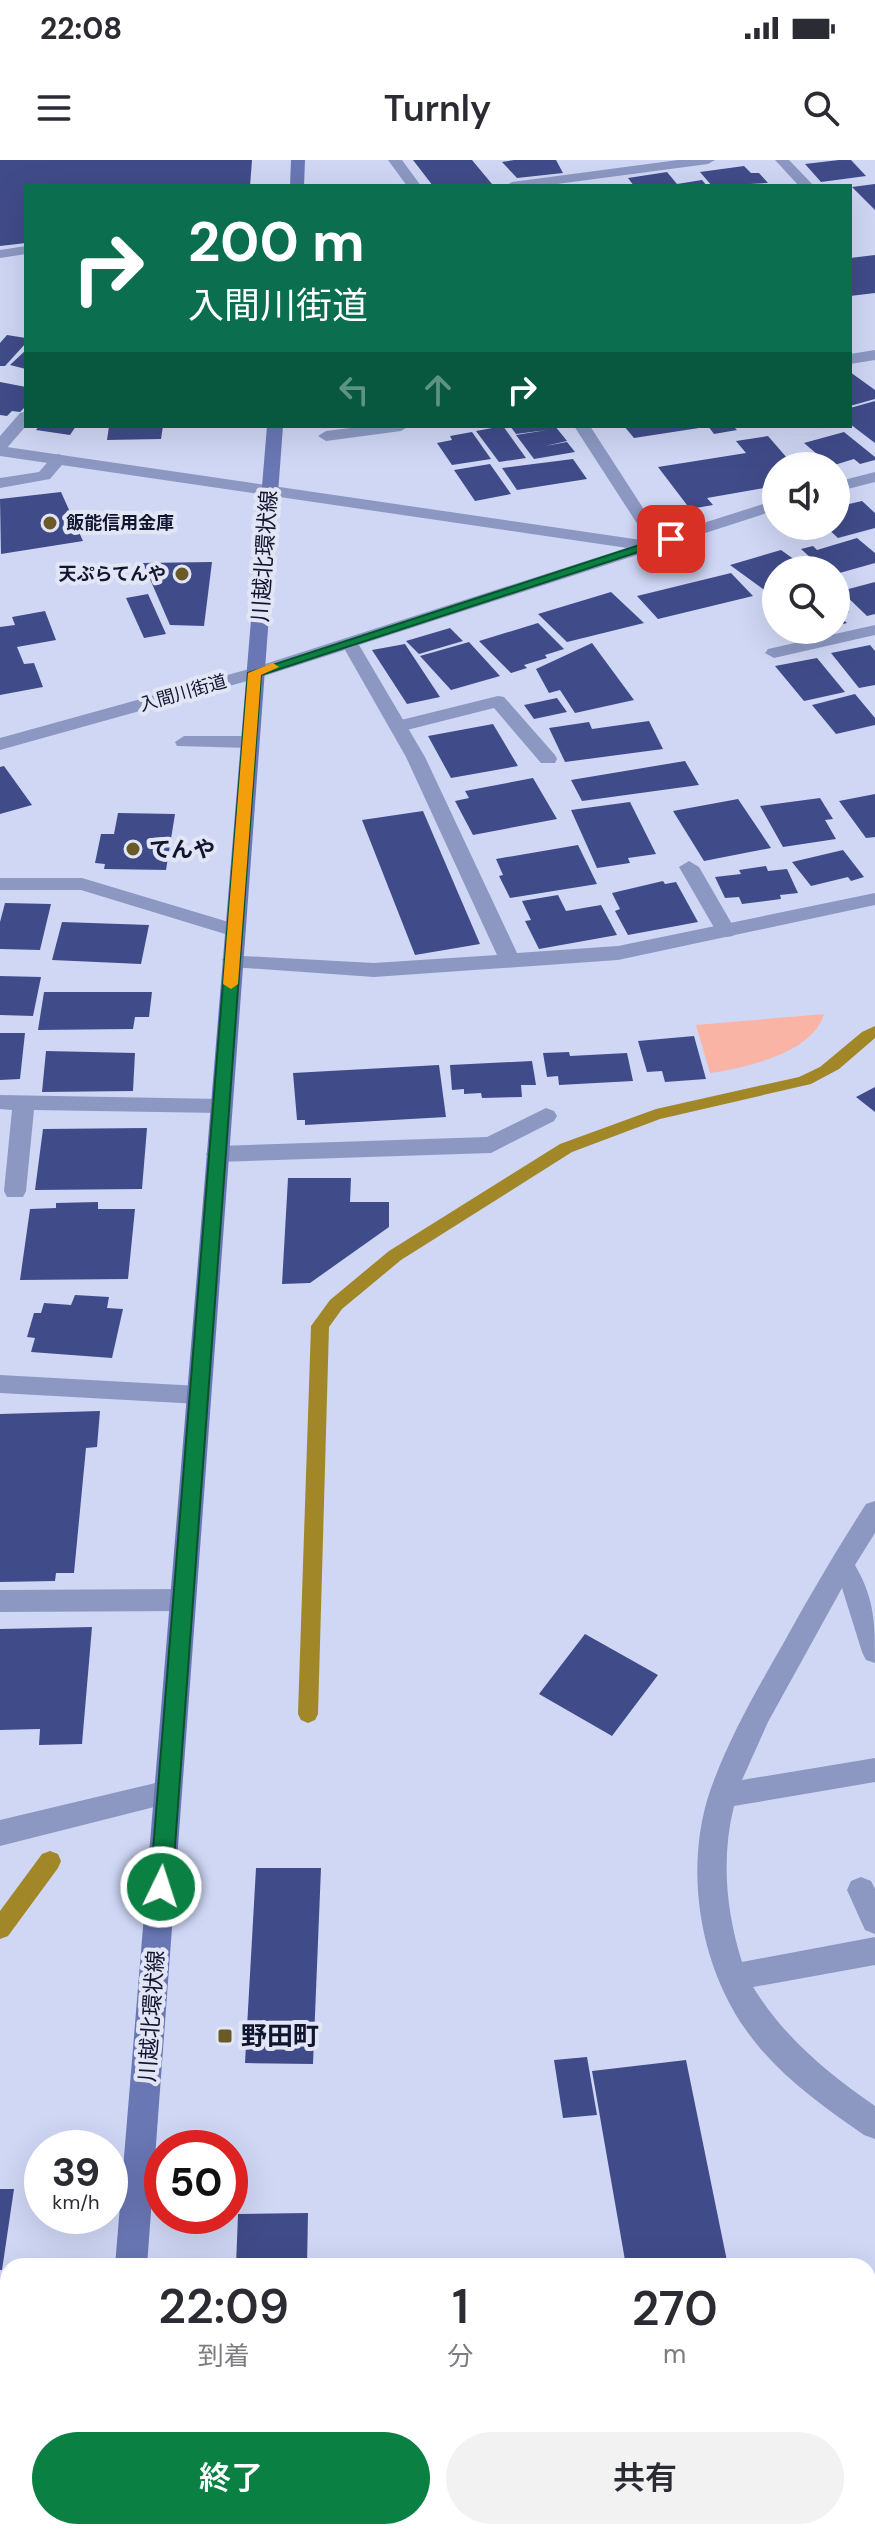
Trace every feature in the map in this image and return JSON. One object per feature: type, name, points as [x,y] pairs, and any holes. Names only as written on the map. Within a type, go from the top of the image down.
[{"type":"main road","points":[[297,184],[298,160]]},
{"type":"main road","name":"川越北環状線","points":[[132,2258],[275,428]]},
{"type":"street","points":[[395,160],[413,184]]},
{"type":"street","points":[[526,184],[654,163],[708,160]]},
{"type":"street","points":[[782,160],[805,184]]},
{"type":"street","points":[[598,174],[606,184]]},
{"type":"street","points":[[0,254],[24,250]]},
{"type":"street","points":[[852,359],[875,355]]},
{"type":"street","points":[[24,419],[0,449],[648,546],[646,525],[583,428]]},
{"type":"street","points":[[326,436],[386,428]]},
{"type":"street","points":[[0,483],[44,476],[59,459]]},
{"type":"street","points":[[868,478],[875,494]]},
{"type":"street","name":"入間川街道","points":[[0,744],[68,731],[762,509]]},
{"type":"street","points":[[774,653],[875,630]]},
{"type":"street","points":[[348,641],[399,726],[441,807],[510,960]]},
{"type":"street","points":[[399,726],[498,701],[548,759]]},
{"type":"street","points":[[184,742],[250,742]]},
{"type":"street","points":[[689,867],[726,931]]},
{"type":"street","points":[[0,884],[82,884],[235,931]]},
{"type":"street","points":[[232,960],[374,970],[618,953],[875,899]]},
{"type":"street","points":[[0,1102],[221,1106]]},
{"type":"street","points":[[15,1191],[24,1103]]},
{"type":"street","points":[[217,1154],[491,1145],[546,1116]]},
{"type":"street","points":[[0,1384],[199,1395]]},
{"type":"street","points":[[875,1511],[855,1556],[753,1723],[723,1796],[712,1869],[720,1940],[734,1977],[756,2020],[816,2085],[875,2124]]},
{"type":"street","points":[[855,1556],[866,1590],[875,1652]]},
{"type":"street","points":[[0,1601],[182,1600]]},
{"type":"street","points":[[723,1796],[875,1770]]},
{"type":"street","points":[[0,1833],[168,1792]]},
{"type":"street","points":[[861,1890],[875,1921]]},
{"type":"street","points":[[734,1977],[875,1951]]},
{"type":"shaded area","points":[[824,1014],[817,1028],[792,1048],[759,1062],[710,1073],[696,1025]]},
{"type":"building","points":[[0,160],[252,160],[250,184],[24,184],[24,243],[0,246]]},
{"type":"building","points":[[413,160],[472,160],[492,184],[431,184]]},
{"type":"building","points":[[556,160],[563,173],[517,178],[502,162]]},
{"type":"building","points":[[851,160],[866,176],[821,182],[805,164]]},
{"type":"building","points":[[744,166],[751,173],[759,173],[768,183],[710,184],[700,172]]},
{"type":"building","points":[[667,172],[677,184],[632,184],[628,178]]},
{"type":"building","points":[[702,180],[705,184],[677,184]]},
{"type":"building","points":[[875,184],[875,210],[852,187]]},
{"type":"building","points":[[875,255],[875,293],[852,296],[852,258]]},
{"type":"building","points":[[7,335],[24,338],[24,345],[5,366],[0,366],[0,343]]},
{"type":"building","points":[[24,352],[24,368],[10,365]]},
{"type":"building","points":[[852,373],[875,390],[875,399],[852,405]]},
{"type":"building","points":[[0,382],[24,387],[24,408],[7,416],[0,415]]},
{"type":"building","points":[[875,401],[875,443],[852,426],[852,407]]},
{"type":"building","points":[[38,428],[75,428],[70,435],[36,430]]},
{"type":"building","points":[[109,428],[163,428],[161,439],[107,440]]},
{"type":"building","points":[[504,428],[526,458],[499,462],[476,431]]},
{"type":"building","points":[[512,428],[557,428],[567,441],[545,446],[567,442],[575,452],[534,459],[516,435],[547,430],[516,434]]},
{"type":"building","points":[[626,428],[699,428],[634,438]]},
{"type":"building","points":[[710,428],[737,430],[714,434]]},
{"type":"building","points":[[472,432],[491,459],[452,465],[437,443],[452,440],[450,436]]},
{"type":"building","points":[[844,432],[875,460],[860,464],[854,459],[850,460],[850,452],[815,452],[804,443]]},
{"type":"building","points":[[768,436],[782,452],[762,452],[762,488],[707,498],[713,505],[690,509],[658,467],[746,453],[736,441]]},
{"type":"building","points":[[573,459],[587,479],[517,490],[502,468]]},
{"type":"building","points":[[490,464],[511,494],[475,501],[454,470]]},
{"type":"building","points":[[61,492],[83,541],[1,554],[0,499]]},
{"type":"building","points":[[862,501],[875,513],[875,528],[850,535],[850,504]]},
{"type":"building","points":[[857,538],[875,553],[875,563],[850,570],[850,556],[809,556],[801,549],[813,546],[817,550]]},
{"type":"building","points":[[781,550],[789,556],[762,556],[762,588],[730,565]]},
{"type":"building","points":[[212,562],[204,626],[170,625],[143,563]]},
{"type":"building","points":[[731,573],[753,596],[658,619],[637,596]]},
{"type":"building","points":[[875,582],[875,614],[867,616],[850,600],[850,589]]},
{"type":"building","points":[[611,592],[644,623],[567,642],[538,614]]},
{"type":"building","points":[[148,594],[166,634],[144,638],[126,598]]},
{"type":"building","points":[[45,611],[56,640],[17,647],[24,664],[34,663],[43,687],[0,695],[0,627],[15,625],[12,617]]},
{"type":"building","points":[[538,623],[564,649],[511,673],[479,641]]},
{"type":"building","points":[[450,628],[463,641],[419,654],[406,641]]},
{"type":"building","points":[[469,642],[500,676],[451,690],[420,656]]},
{"type":"building","points":[[592,643],[634,700],[575,713],[560,690],[549,693],[536,669]]},
{"type":"building","points":[[405,644],[440,697],[407,704],[372,650]]},
{"type":"building","points":[[870,645],[875,651],[875,685],[859,688],[831,653]]},
{"type":"building","points":[[817,658],[845,692],[804,701],[775,666]]},
{"type":"building","points":[[855,694],[875,718],[875,725],[836,734],[812,705]]},
{"type":"building","points":[[557,698],[567,712],[534,719],[524,705]]},
{"type":"building","points":[[649,721],[663,749],[565,762],[549,728],[589,722],[592,729]]},
{"type":"building","points":[[493,724],[518,766],[451,778],[428,736]]},
{"type":"building","points":[[685,761],[699,785],[582,801],[571,780]]},
{"type":"building","points":[[4,766],[32,805],[0,814],[0,767]]},
{"type":"building","points":[[533,778],[557,819],[473,835],[455,801],[469,798],[465,791]]},
{"type":"building","points":[[875,794],[875,837],[866,838],[839,801]]},
{"type":"building","points":[[820,798],[833,819],[825,820],[836,839],[783,847],[760,806]]},
{"type":"building","points":[[738,799],[771,848],[704,861],[673,811]]},
{"type":"building","points":[[630,802],[656,854],[628,858],[630,863],[597,868],[571,810]]},
{"type":"building","points":[[423,811],[480,944],[415,955],[362,820]]},
{"type":"building","name":"てんや","points":[[118,813],[175,814],[166,870],[104,869],[105,864],[95,863],[101,834],[114,834]]},
{"type":"building","points":[[578,845],[597,884],[510,898],[499,876],[503,875],[496,859]]},
{"type":"building","points":[[843,850],[864,877],[851,881],[848,877],[811,886],[792,862]]},
{"type":"building","points":[[766,866],[768,871],[787,869],[798,893],[780,895],[781,899],[742,904],[739,897],[725,898],[715,877],[741,874],[739,870]]},
{"type":"building","points":[[663,881],[665,884],[676,882],[698,922],[628,935],[615,911],[620,909],[612,893]]},
{"type":"building","points":[[558,895],[566,911],[601,905],[617,935],[539,949],[525,921],[531,920],[522,901]]},
{"type":"building","points":[[5,903],[51,904],[40,950],[0,949],[0,922]]},
{"type":"building","points":[[62,922],[149,925],[141,964],[52,960]]},
{"type":"building","points":[[0,976],[41,977],[33,1016],[0,1015]]},
{"type":"building","points":[[44,992],[152,992],[149,1017],[135,1017],[133,1029],[38,1030]]},
{"type":"building","points":[[0,1033],[25,1033],[20,1079],[0,1080]]},
{"type":"building","points":[[694,1036],[706,1079],[665,1082],[662,1071],[647,1072],[638,1041]]},
{"type":"building","points":[[46,1051],[135,1053],[133,1091],[42,1092]]},
{"type":"building","points":[[569,1052],[570,1056],[627,1053],[633,1081],[559,1085],[558,1076],[547,1077],[543,1053]]},
{"type":"building","points":[[532,1061],[536,1085],[521,1085],[522,1097],[482,1098],[481,1093],[464,1094],[464,1089],[452,1090],[450,1065]]},
{"type":"building","points":[[439,1065],[446,1117],[305,1125],[305,1120],[297,1120],[293,1073]]},
{"type":"building","points":[[875,1087],[875,1112],[856,1097]]},
{"type":"building","points":[[147,1128],[142,1189],[35,1190],[43,1129]]},
{"type":"building","points":[[288,1178],[351,1178],[350,1202],[389,1202],[389,1227],[310,1283],[282,1284]]},
{"type":"building","points":[[98,1202],[98,1209],[135,1209],[128,1279],[20,1280],[30,1209],[56,1208],[56,1203]]},
{"type":"building","points":[[75,1295],[109,1297],[107,1308],[123,1309],[112,1358],[31,1352],[35,1338],[27,1337],[34,1313],[41,1313],[44,1303],[71,1305]]},
{"type":"building","points":[[100,1411],[97,1447],[86,1448],[74,1573],[56,1573],[55,1581],[0,1582],[0,1414]]},
{"type":"building","points":[[92,1627],[82,1744],[39,1745],[40,1729],[0,1730],[0,1629]]},
{"type":"building","points":[[585,1634],[658,1675],[612,1736],[539,1694]]},
{"type":"building","points":[[256,1868],[321,1868],[313,2064],[245,2063]]},
{"type":"building","points":[[587,2057],[597,2115],[563,2118],[554,2060]]},
{"type":"building","points":[[686,2060],[726,2258],[625,2258],[592,2071]]},
{"type":"building","points":[[0,2189],[14,2189],[4,2258],[0,2258]]},
{"type":"building","points":[[308,2213],[307,2258],[236,2258],[237,2234],[248,2234],[248,2214]]},
{"type":"waterway","points":[[308,1714],[320,1326],[336,1304],[395,1255],[566,1148],[656,1114],[805,1080],[834,1066],[875,1031]]},
{"type":"waterway","points":[[0,1929],[50,1861]]},
{"type":"slow traffic","points":[[231,984],[255,673],[273,667]]},
{"type":"place","name":"飯能信用金庫","points":[[50,523]]},
{"type":"place","name":"天ぷらてんや","points":[[182,574]]},
{"type":"place","name":"てんや","points":[[133,849]]},
{"type":"place","name":"野田町","points":[[225,2036]]},
{"type":"route","points":[[161,1887],[255,673],[671,539]]}]
